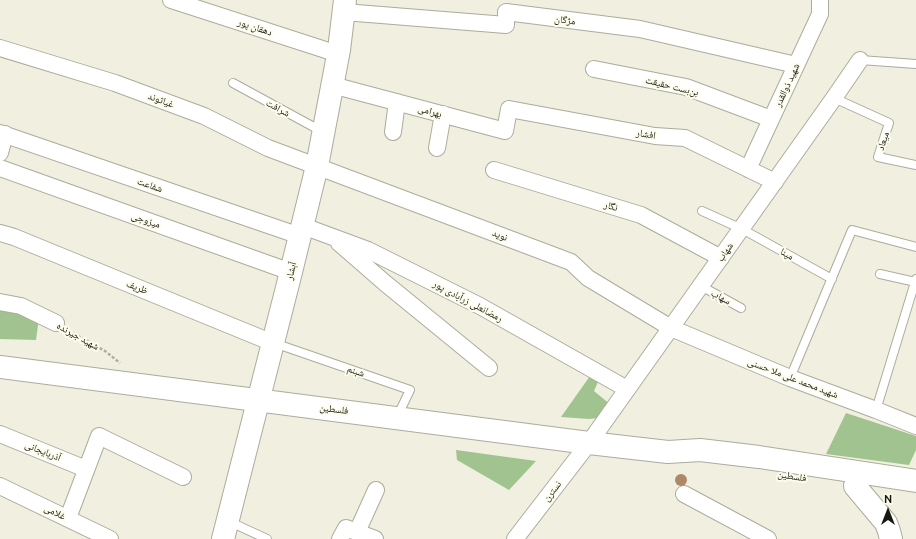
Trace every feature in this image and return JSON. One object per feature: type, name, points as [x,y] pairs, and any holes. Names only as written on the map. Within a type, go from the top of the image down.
[{"type":"main road","name":"آبشار","points":[[225,530],[317,166],[338,54],[344,6]]},
{"type":"main road","name":"فلسطین","points":[[0,367],[668,452],[700,461],[916,496]]},
{"type":"main road","name":"فلسطین","points":[[668,452],[700,450],[759,457],[916,481]]},
{"type":"main road","points":[[855,486],[886,523],[891,539]]},
{"type":"street","name":"دهقان پور","points":[[171,0],[338,54]]},
{"type":"street","name":"شهید ذوالقدر","points":[[748,169],[820,14],[820,0]]},
{"type":"street","name":"مژگان","points":[[344,6],[506,25],[506,12],[640,30],[796,65]]},
{"type":"street","name":"غیاثوند","points":[[0,48],[115,83],[204,116],[268,148],[317,166]]},
{"type":"street","name":"شهاب","points":[[590,443],[860,60]]},
{"type":"street","name":"بن‌بست حقیقت","points":[[594,69],[686,87],[771,119]]},
{"type":"street","name":"بهرامی","points":[[332,85],[505,131],[509,109]]},
{"type":"street","points":[[393,132],[397,102]]},
{"type":"street","name":"افشار","points":[[509,109],[655,136],[685,138],[775,182]]},
{"type":"street","points":[[437,148],[443,114]]},
{"type":"street","points":[[0,153],[2,134]]},
{"type":"street","name":"شفاعت","points":[[2,134],[301,231]]},
{"type":"street","name":"نوید","points":[[317,166],[571,262],[588,278],[671,328]]},
{"type":"street","name":"میزوجی","points":[[0,168],[291,272]]},
{"type":"street","name":"نگار","points":[[494,170],[641,214],[721,258]]},
{"type":"street","name":"رمضانعلی زرآبادی پور","points":[[301,231],[332,236],[368,250],[480,306],[627,390]]},
{"type":"street","name":"ظریف","points":[[0,233],[21,240],[273,343]]},
{"type":"street","points":[[332,236],[385,283],[489,368]]},
{"type":"street","name":"شهید جیرنده","points":[[0,302],[21,306],[56,324]]},
{"type":"street","name":"شهید محمد علی ملا حسنی","points":[[671,328],[790,378],[916,426]]},
{"type":"street","name":"آذربایجانی","points":[[0,434],[86,469]]},
{"type":"street","points":[[68,518],[99,436],[183,477]]},
{"type":"street","name":"نسترن","points":[[515,539],[590,443]]},
{"type":"street","name":"غلامی","points":[[0,486],[110,539]]},
{"type":"street","points":[[357,532],[376,490]]},
{"type":"street","points":[[684,494],[768,539]]},
{"type":"street","points":[[340,539],[346,528],[375,539]]},
{"type":"lane","points":[[860,60],[916,64]]},
{"type":"lane","name":"شرافت","points":[[233,83],[324,132]]},
{"type":"lane","name":"میعاد","points":[[834,98],[889,123],[878,157],[916,165]]},
{"type":"lane","name":"مینا","points":[[702,211],[742,229],[832,279]]},
{"type":"lane","points":[[790,378],[852,230],[916,247]]},
{"type":"lane","points":[[876,410],[916,281],[880,274]]},
{"type":"lane","name":"سهاب","points":[[701,286],[742,308]]},
{"type":"lane","name":"شبنم","points":[[273,343],[410,390],[397,418]]},
{"type":"lane","points":[[225,530],[267,539]]},
{"type":"path","name":"شهید جیرنده","points":[[56,324],[105,351],[126,367]]},
{"type":"building","points":[[0,309],[39,318],[36,340],[0,339]]},
{"type":"building","points":[[590,376],[598,382],[594,391],[611,405],[598,418],[589,419],[561,417]]},
{"type":"building","points":[[846,413],[916,436],[916,450],[909,465],[826,454]]},
{"type":"building","points":[[456,450],[536,461],[509,490],[457,460]]}]
